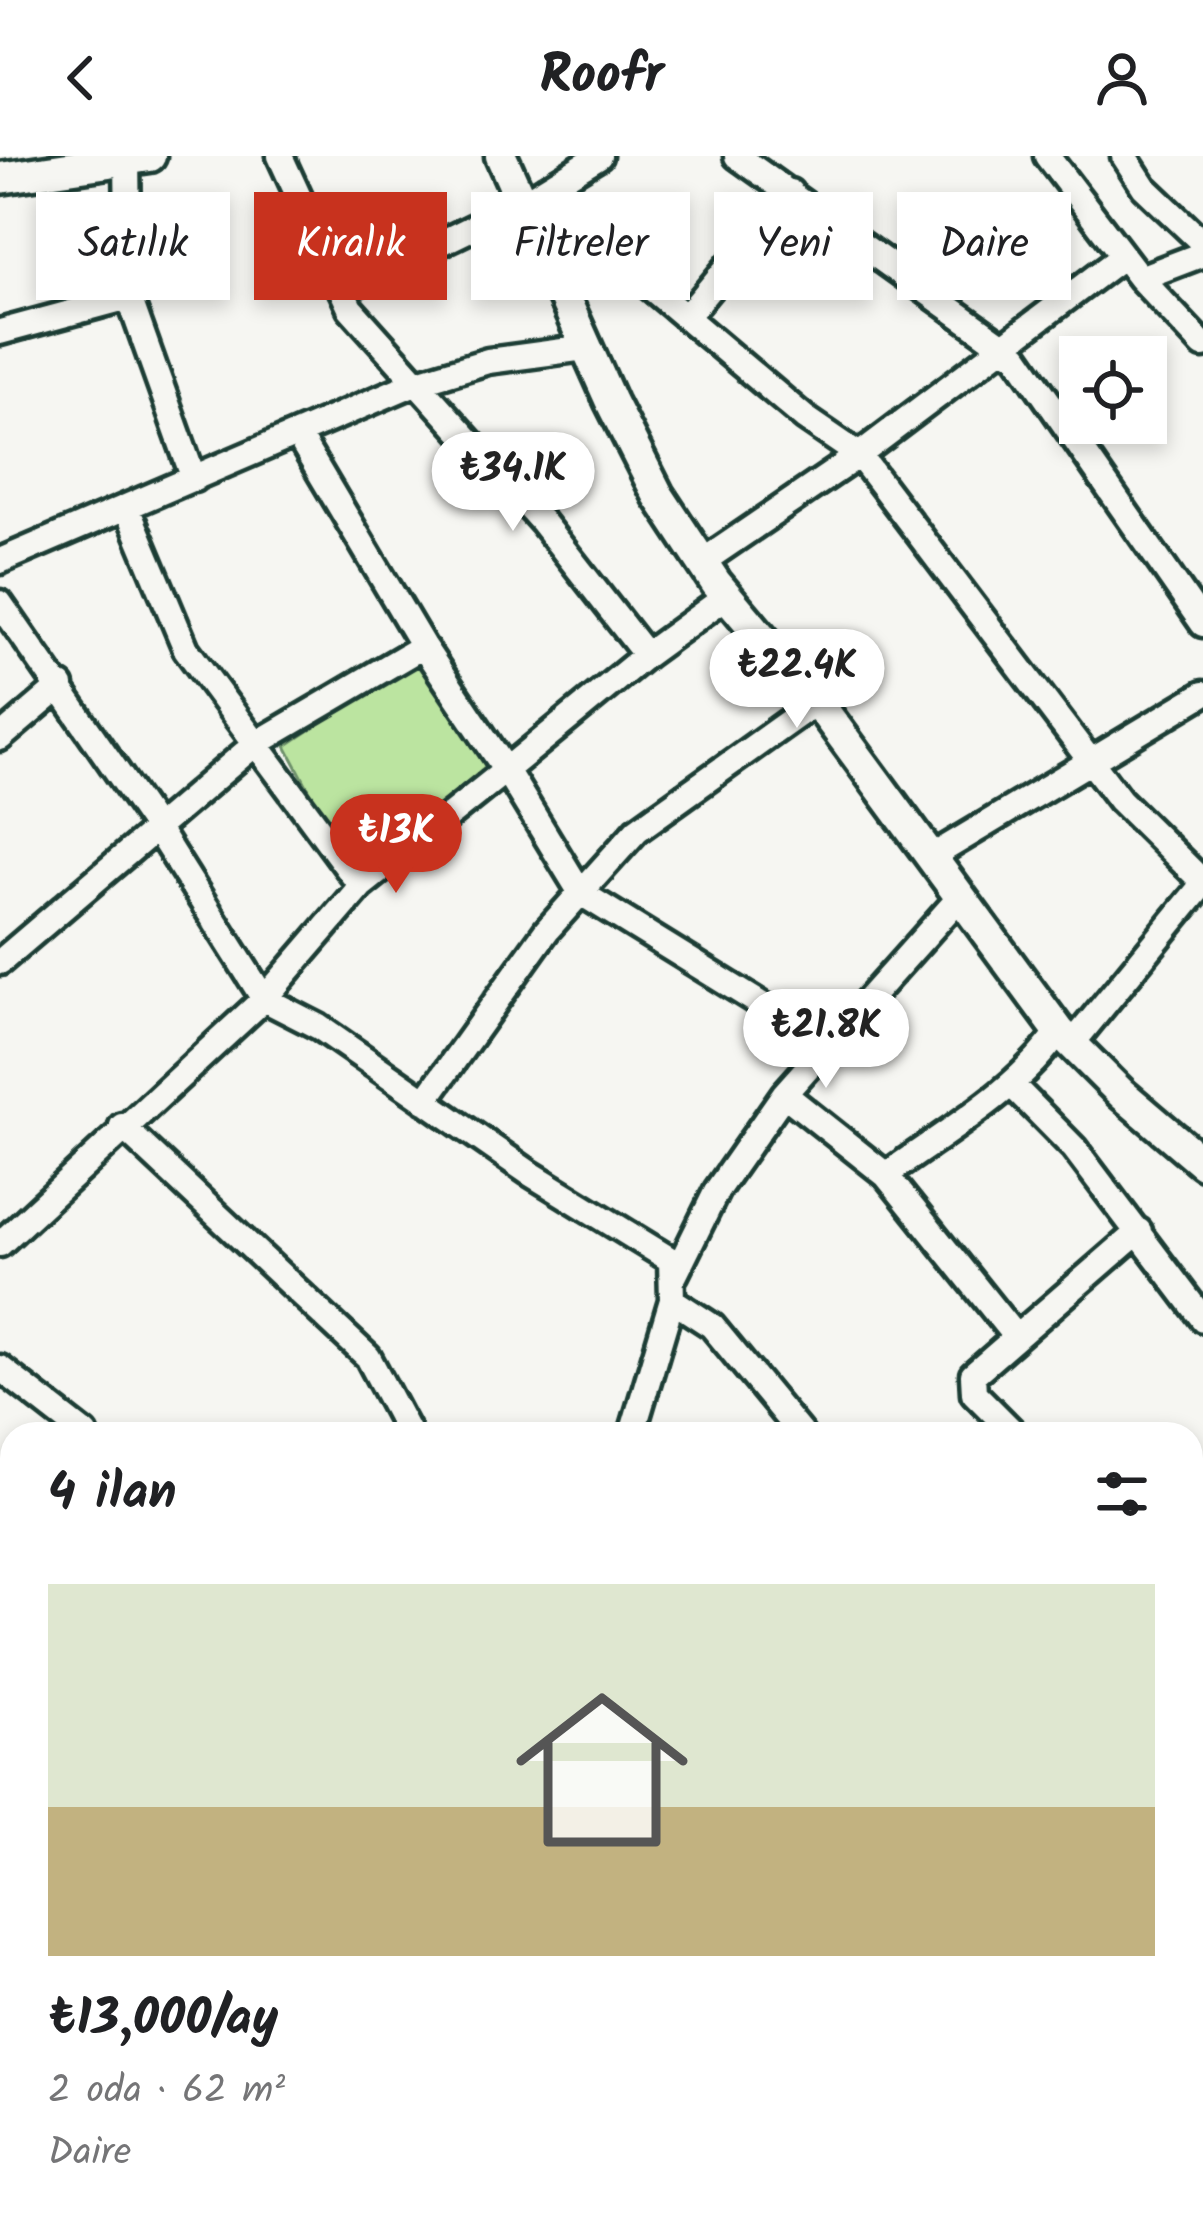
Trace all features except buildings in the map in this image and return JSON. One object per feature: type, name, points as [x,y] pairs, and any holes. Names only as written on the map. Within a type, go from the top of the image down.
[{"type":"main road","points":[[501,156],[528,192]]},
{"type":"main road","points":[[0,178],[139,158]]},
{"type":"main road","points":[[568,300],[585,348],[658,495],[727,596],[816,702],[1066,1037],[1203,1163]]},
{"type":"street","points":[[280,156],[297,192]]},
{"type":"street","points":[[540,192],[599,156]]},
{"type":"street","points":[[737,156],[790,192]]},
{"type":"street","points":[[1047,156],[1141,278],[1203,345]]},
{"type":"street","points":[[1124,156],[1144,187],[1203,243]]},
{"type":"street","points":[[137,192],[139,158]]},
{"type":"street","points":[[873,251],[1005,345],[1045,391],[1203,624]]},
{"type":"street","points":[[1141,278],[1203,254]]},
{"type":"street","points":[[702,562],[859,455],[1123,256]]},
{"type":"street","points":[[686,317],[714,283]]},
{"type":"street","points":[[0,332],[115,300]]},
{"type":"street","points":[[130,300],[194,479]]},
{"type":"street","points":[[349,300],[415,383],[542,522],[646,655]]},
{"type":"street","points":[[666,300],[805,418],[859,455],[1089,761],[1203,883],[1066,1037],[1011,1084],[886,1175]]},
{"type":"street","points":[[0,561],[415,383],[488,361],[585,348]]},
{"type":"street","points":[[298,434],[423,646],[581,892],[827,1045]]},
{"type":"street","points":[[127,508],[186,649],[361,886]]},
{"type":"street","points":[[0,1244],[264,999],[361,886],[646,655],[727,596]]},
{"type":"street","points":[[0,603],[157,829],[264,999],[319,1028],[671,1260],[674,1287],[791,1422]]},
{"type":"street","points":[[0,962],[254,745],[423,646]]},
{"type":"street","points":[[0,738],[61,686]]},
{"type":"street","points":[[931,857],[1203,694]]},
{"type":"street","points":[[425,1101],[547,930],[638,830],[816,702]]},
{"type":"street","points":[[635,1422],[674,1287],[717,1190],[784,1094],[961,897]]},
{"type":"street","points":[[1011,1084],[1074,1148],[1203,1318]]},
{"type":"street","points":[[784,1094],[886,1175],[1014,1335]]},
{"type":"street","points":[[122,1126],[368,1357],[403,1422]]},
{"type":"street","points":[[1005,1422],[972,1384],[973,1375],[1139,1231]]},
{"type":"street","points":[[0,1368],[70,1422]]},
{"type":"green space","points":[[419,657],[486,766],[386,850],[332,833],[286,746]]}]
